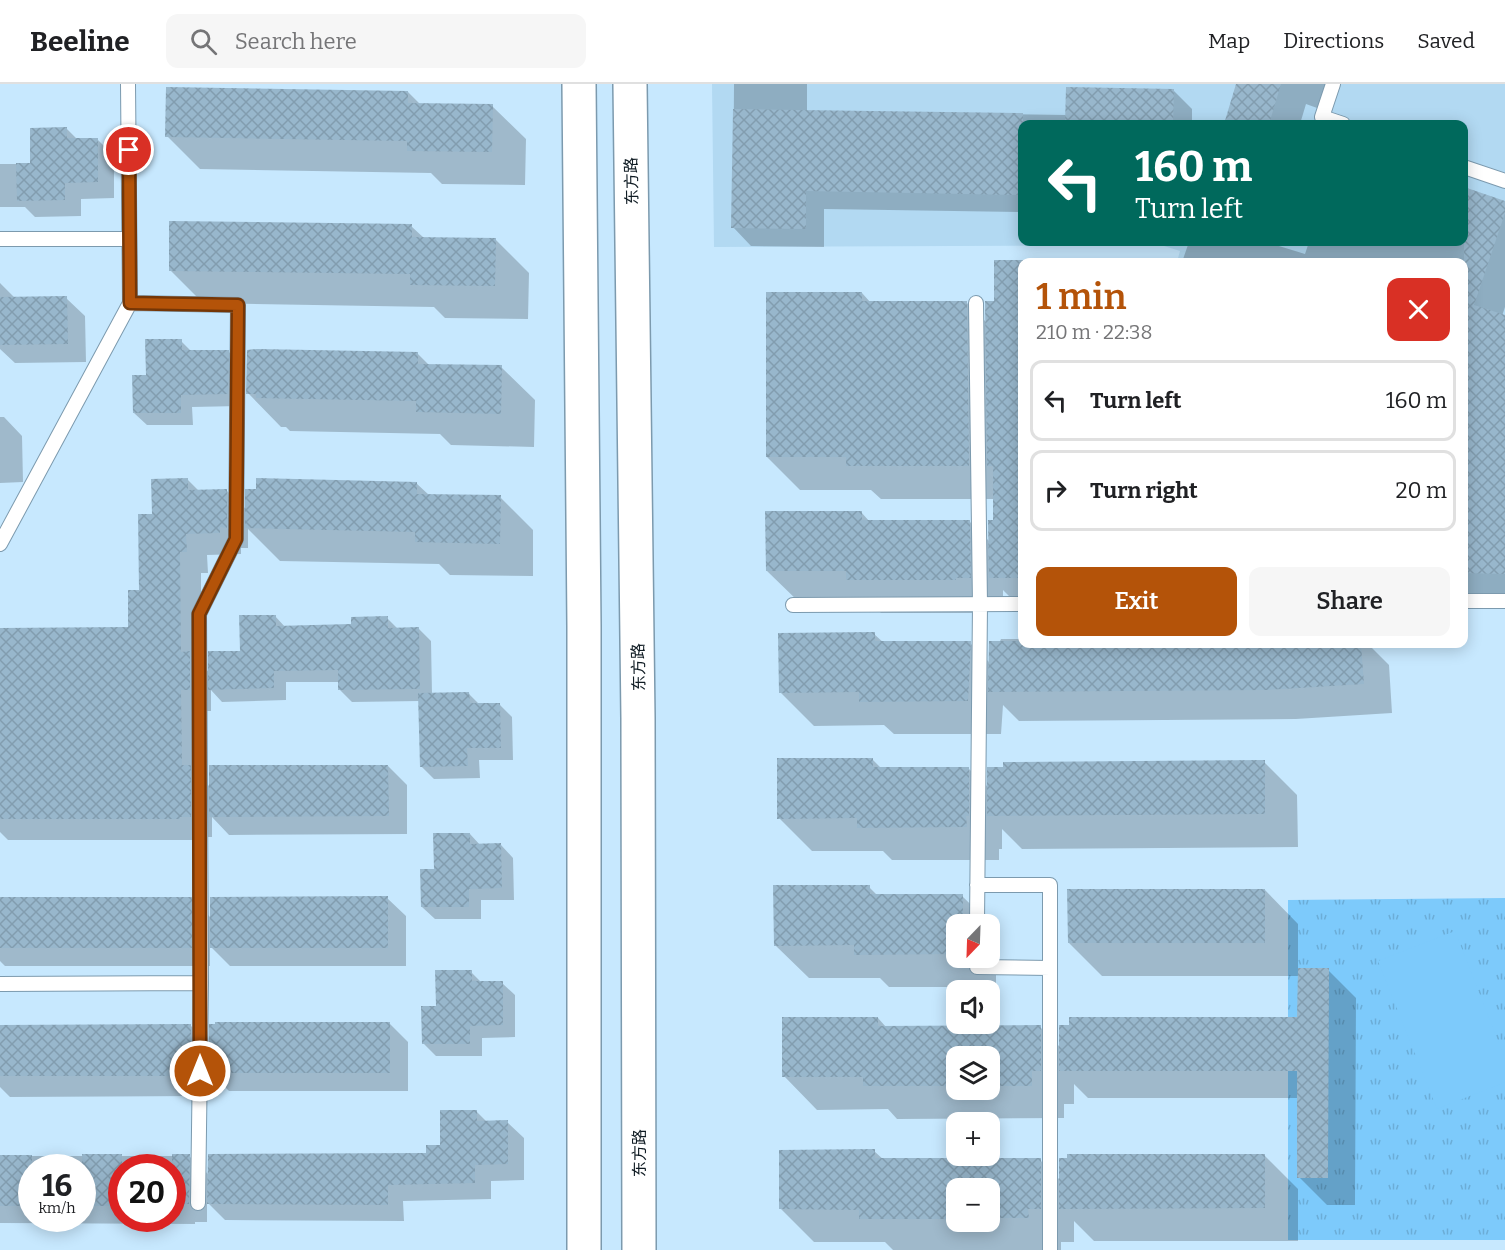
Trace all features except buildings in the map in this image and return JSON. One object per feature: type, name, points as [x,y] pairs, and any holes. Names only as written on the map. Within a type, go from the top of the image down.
[{"type":"main road","points":[[579,84],[584,614],[584,1250]]},
{"type":"main road","name":"东方路","points":[[630,84],[638,718],[639,1250]]},
{"type":"lane","points":[[0,544],[130,303],[128,84]]},
{"type":"lane","points":[[1331,120],[1322,117],[1333,84]]},
{"type":"lane","points":[[1468,168],[1505,182]]},
{"type":"lane","points":[[0,239],[129,238]]},
{"type":"lane","points":[[130,303],[238,305],[236,539],[199,614],[201,982],[198,1203]]},
{"type":"lane","points":[[976,303],[980,604],[977,914]]},
{"type":"lane","points":[[1468,601],[1505,601]]},
{"type":"lane","points":[[793,605],[1018,604]]},
{"type":"lane","points":[[977,885],[1050,885],[1050,1250]]},
{"type":"lane","points":[[1000,967],[1050,968]]},
{"type":"lane","points":[[0,984],[201,982]]},
{"type":"shaded area","points":[[712,84],[1505,84],[1505,601],[1468,601],[1468,258],[1178,258],[1180,251],[1164,246],[1468,246],[1468,120],[1018,120],[1018,246],[714,247]]},
{"type":"green space","points":[[1505,898],[1505,1240],[1288,1240],[1288,900]]},
{"type":"green space","points":[[1455,931],[1505,1059],[1505,1082],[1437,1109],[1378,961]]},
{"type":"route","points":[[129,150],[130,303],[238,305],[236,539],[199,614],[200,1071]]}]
